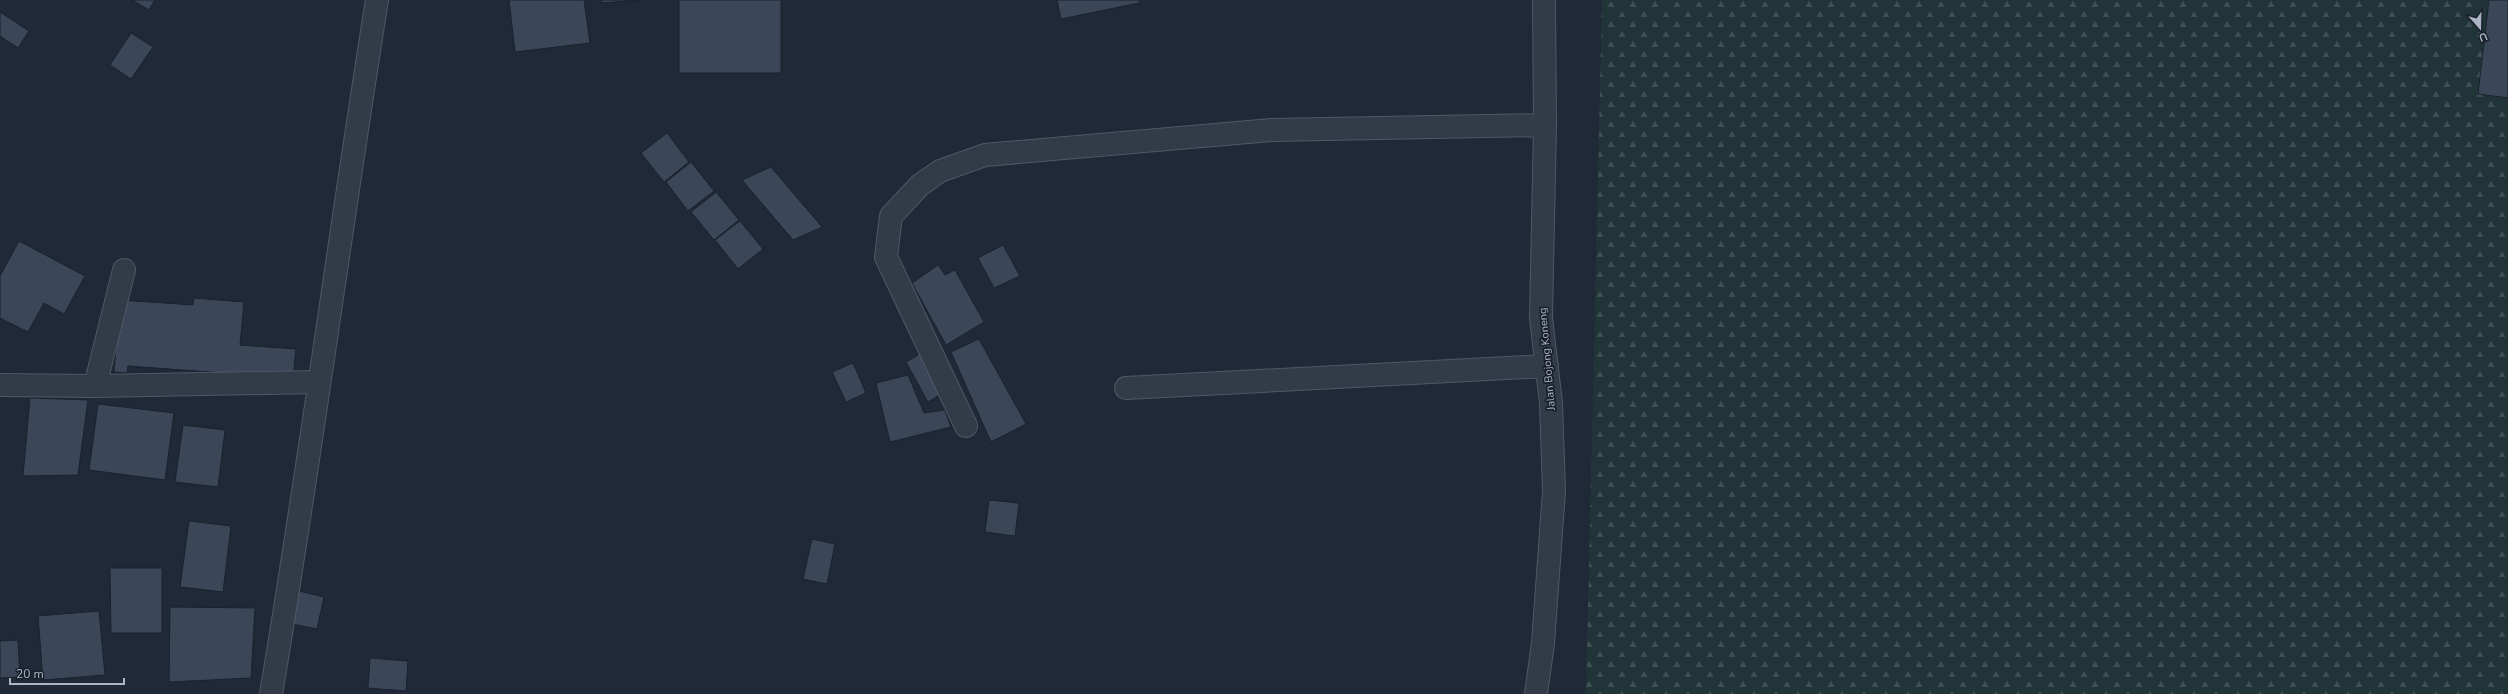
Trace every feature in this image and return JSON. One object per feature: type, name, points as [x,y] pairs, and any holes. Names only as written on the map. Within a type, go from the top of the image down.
[{"type":"street","points":[[271,694],[377,0]]},
{"type":"street","name":"Jalan Bojong Koneng","points":[[1536,694],[1543,643],[1554,491],[1551,403],[1541,318],[1545,125],[1544,0]]},
{"type":"street","points":[[966,426],[886,257],[891,216],[920,185],[940,171],[984,155],[1272,130],[1545,125]]},
{"type":"street","points":[[95,386],[124,270]]},
{"type":"street","points":[[1126,388],[1547,366]]},
{"type":"street","points":[[0,385],[95,386],[318,382]]},
{"type":"green space","points":[[1602,0],[2508,0],[2508,694],[1586,694]]},
{"type":"building","points":[[132,0],[155,0],[149,10]]},
{"type":"building","points":[[509,0],[584,0],[590,43],[515,52]]},
{"type":"building","points":[[602,0],[638,0],[602,3]]},
{"type":"building","points":[[679,0],[781,0],[781,73],[679,73]]},
{"type":"building","points":[[1057,0],[1139,0],[1139,3],[1061,19]]},
{"type":"building","points":[[2489,0],[2508,0],[2508,98],[2478,94]]},
{"type":"building","points":[[0,12],[29,31],[18,48],[0,36]]},
{"type":"building","points":[[131,33],[153,47],[131,79],[110,65]]},
{"type":"building","points":[[667,133],[689,162],[664,182],[641,153]]},
{"type":"building","points":[[691,162],[714,191],[688,211],[666,182]]},
{"type":"building","points":[[771,167],[822,227],[793,240],[742,180]]},
{"type":"building","points":[[716,192],[739,220],[714,240],[691,212]]},
{"type":"building","points":[[740,221],[763,249],[738,269],[715,240]]},
{"type":"building","points":[[19,241],[85,276],[64,314],[44,303],[28,332],[0,318],[0,276]]},
{"type":"building","points":[[1003,245],[1020,276],[994,288],[978,258]]},
{"type":"building","points":[[938,265],[945,275],[955,270],[984,322],[946,345],[912,283]]},
{"type":"building","points":[[194,298],[244,302],[240,345],[296,349],[293,378],[128,366],[127,373],[114,372],[120,300],[193,305]]},
{"type":"building","points":[[979,339],[1026,424],[991,442],[951,352]]},
{"type":"building","points":[[928,349],[948,390],[928,402],[906,362]]},
{"type":"building","points":[[853,363],[866,393],[846,402],[832,372]]},
{"type":"building","points":[[908,375],[924,413],[945,410],[951,427],[890,442],[876,383]]},
{"type":"building","points":[[30,398],[88,400],[78,475],[23,476]]},
{"type":"building","points":[[98,404],[174,413],[165,480],[89,470]]},
{"type":"building","points":[[183,425],[225,430],[218,487],[175,482]]},
{"type":"building","points":[[989,500],[1019,503],[1015,536],[985,532]]},
{"type":"building","points":[[189,521],[231,526],[223,592],[180,587]]},
{"type":"building","points":[[812,539],[835,544],[827,584],[803,579]]},
{"type":"building","points":[[110,568],[162,568],[162,633],[111,633]]},
{"type":"building","points":[[299,591],[324,597],[317,629],[292,624]]},
{"type":"building","points":[[170,607],[255,608],[251,678],[169,682]]},
{"type":"building","points":[[99,611],[105,675],[43,680],[38,616]]},
{"type":"building","points":[[18,640],[20,677],[0,678],[0,641]]},
{"type":"building","points":[[370,658],[408,661],[406,691],[368,688]]}]
